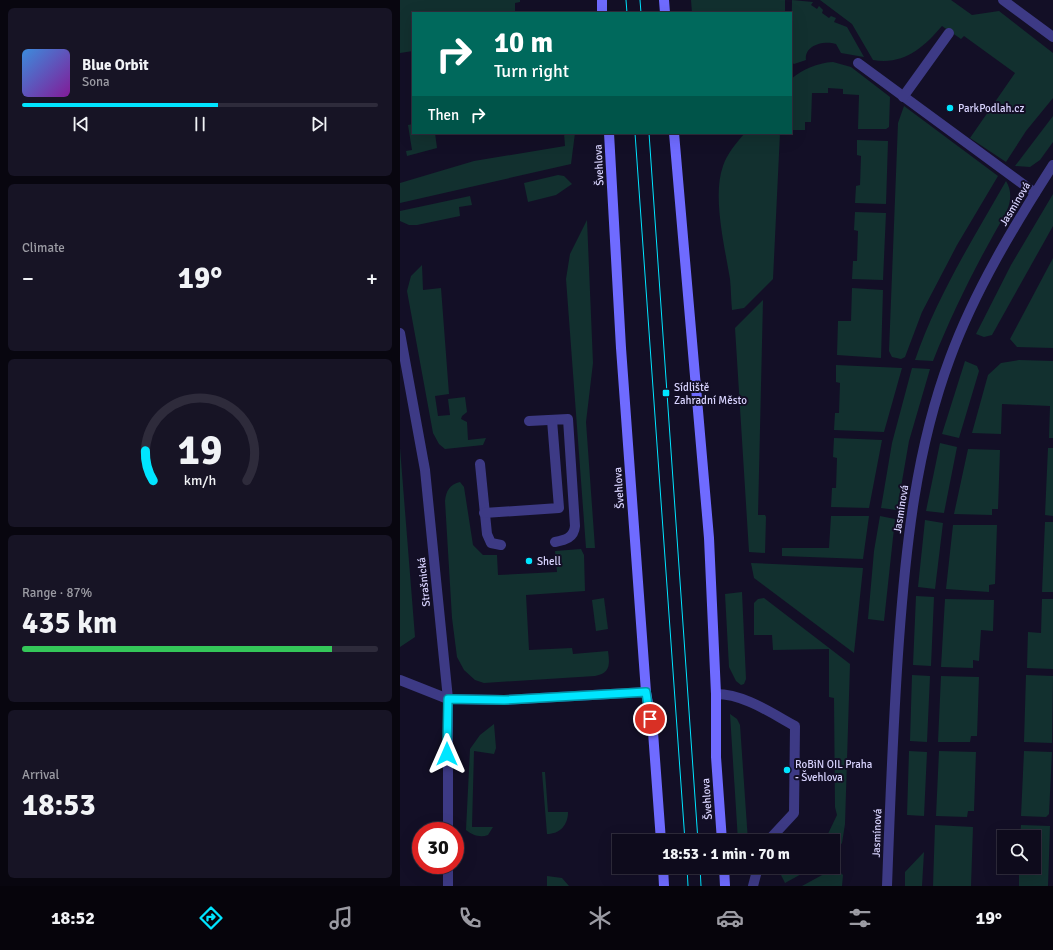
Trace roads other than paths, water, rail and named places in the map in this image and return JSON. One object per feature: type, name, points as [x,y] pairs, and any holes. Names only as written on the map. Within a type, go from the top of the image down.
[{"type":"main road","points":[[602,0],[602,12]]},
{"type":"main road","points":[[664,0],[665,12]]},
{"type":"main road","name":"Švehlova","points":[[609,134],[622,356],[646,692],[653,732],[660,834]]},
{"type":"main road","name":"Švehlova","points":[[674,134],[709,538],[716,694],[716,757],[722,834]]},
{"type":"main road","points":[[663,874],[664,886]]},
{"type":"main road","points":[[724,874],[725,886]]},
{"type":"street","points":[[1003,0],[1053,37]]},
{"type":"street","points":[[903,97],[949,33]]},
{"type":"street","points":[[858,63],[1035,193]]},
{"type":"street","name":"Jasmínová","points":[[887,886],[891,764],[898,652],[905,564],[911,514],[920,466],[949,359],[967,317],[987,276],[1053,165]]},
{"type":"street","name":"Strašnická","points":[[400,333],[425,470],[448,699],[448,822]]},
{"type":"street","points":[[529,421],[568,419],[575,526],[574,533],[569,538],[555,542]]},
{"type":"street","points":[[484,513],[559,508],[552,420]]},
{"type":"street","points":[[480,464],[484,513],[488,539],[496,545],[501,545]]},
{"type":"street","points":[[400,680],[448,699],[504,700],[646,692]]},
{"type":"street","points":[[716,694],[729,694],[751,703],[795,726],[794,813],[774,834]]},
{"type":"street","points":[[448,874],[448,886]]},
{"type":"street","points":[[753,886],[756,874]]},
{"type":"tram line","points":[[626,0],[627,12]]},
{"type":"tram line","points":[[640,0],[641,12]]},
{"type":"tram line","points":[[635,134],[685,834]]},
{"type":"tram line","points":[[649,134],[698,834]]},
{"type":"tram line","points":[[687,874],[688,886]]},
{"type":"tram line","points":[[700,874],[701,886]]},
{"type":"place","name":"ParkPodlah.cz","points":[[950,108]]},
{"type":"place","name":"Sídliště Zahradní Město","points":[[666,393]]},
{"type":"place","name":"Shell","points":[[529,561]]},
{"type":"place","name":"RoBiN OIL Praha - Švehlova","points":[[787,770]]}]
